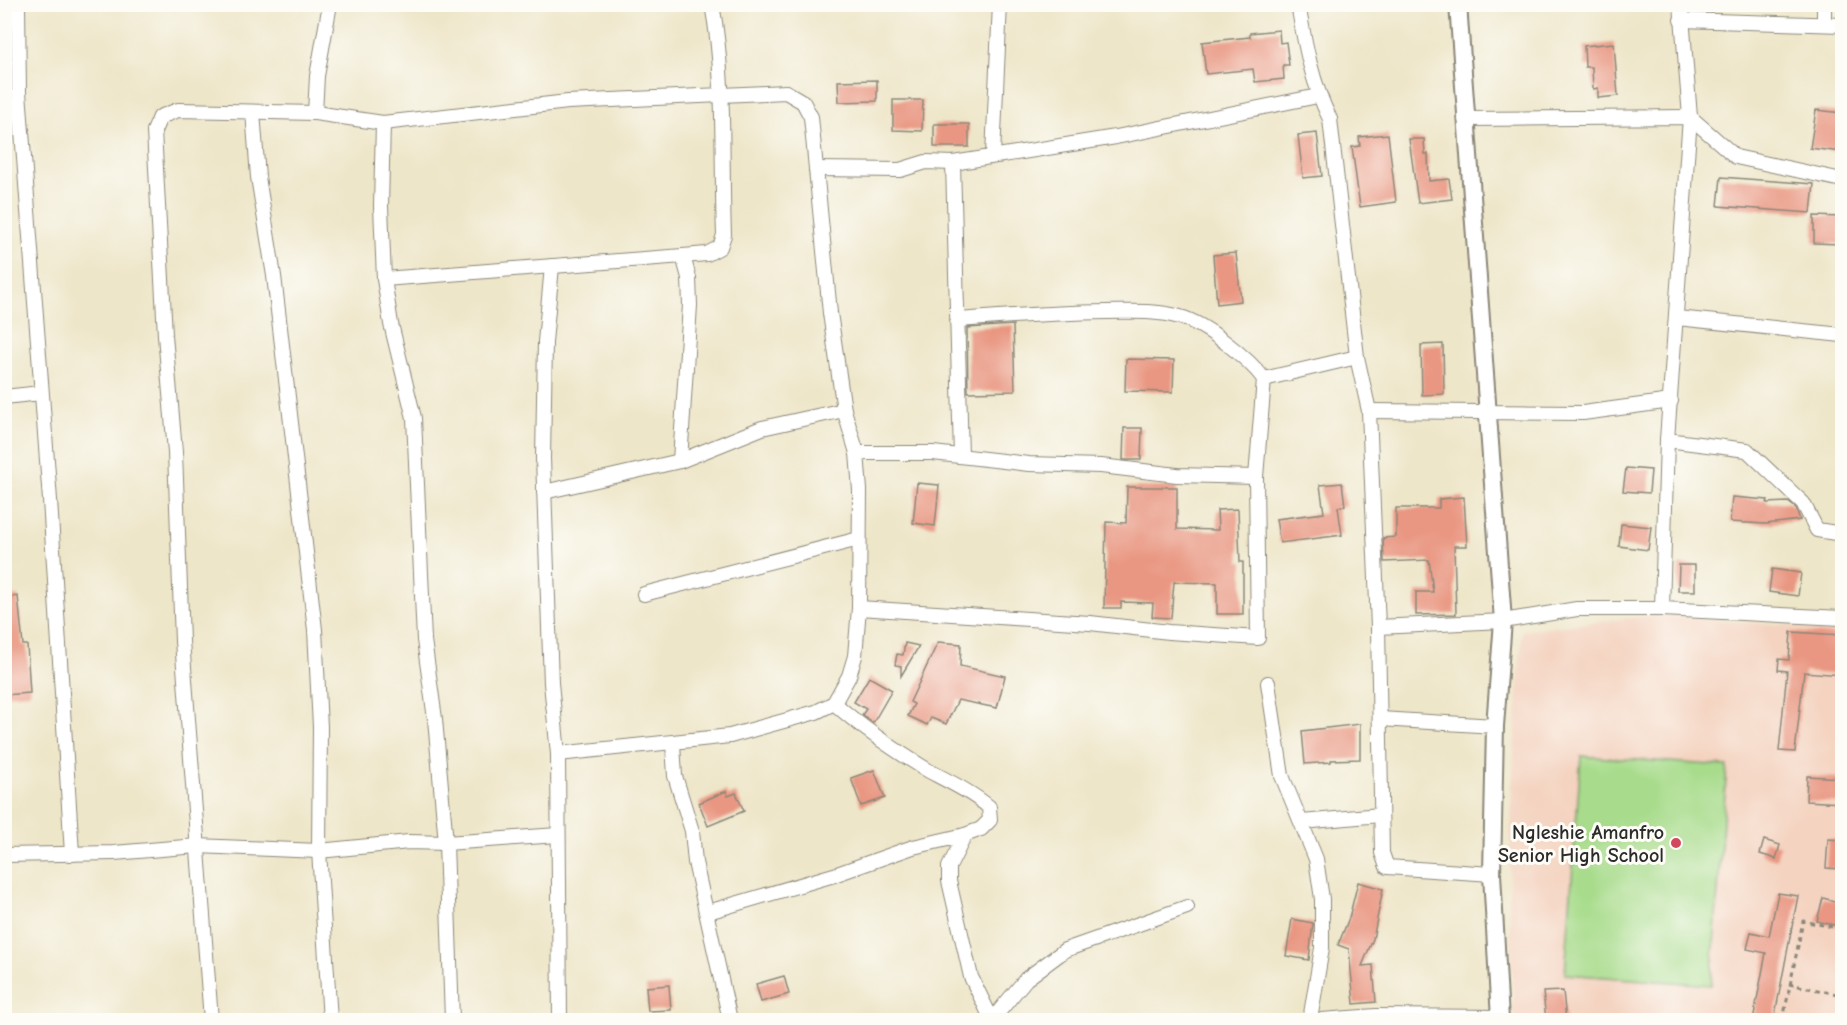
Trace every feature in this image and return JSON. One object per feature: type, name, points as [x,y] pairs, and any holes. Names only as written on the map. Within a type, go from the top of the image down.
[{"type":"street","points":[[18,4],[19,92],[72,854]]},
{"type":"street","points":[[315,113],[317,76],[330,4]]},
{"type":"street","points":[[384,279],[707,254],[720,247],[724,235],[720,94],[717,29],[712,4]]},
{"type":"street","points":[[993,155],[1000,4]]},
{"type":"street","points":[[1298,4],[1306,50],[1318,96],[1330,119],[1357,357],[1369,411],[1378,627],[1382,853],[1387,867],[1492,874]]},
{"type":"street","points":[[1322,1020],[1376,1016],[1500,1019],[1492,874],[1495,726],[1503,621],[1490,413],[1465,119],[1458,4]]},
{"type":"street","points":[[1662,609],[1667,440],[1690,117],[1681,4]]},
{"type":"street","points":[[1824,4],[1824,23]]},
{"type":"street","points":[[1681,20],[1842,25]]},
{"type":"street","points":[[211,1020],[182,641],[175,452],[165,334],[154,131],[160,117],[178,110],[315,113],[383,123],[568,102],[720,94],[786,92],[803,102],[811,117],[830,313],[844,410],[857,453],[860,490],[859,608],[855,656],[849,676],[834,703],[816,712],[730,736],[674,744],[558,754]]},
{"type":"street","points":[[816,169],[900,170],[926,162],[953,163],[1116,137],[1318,96]]},
{"type":"street","points":[[253,112],[258,177],[274,276],[315,630],[320,727],[319,851],[330,1020]]},
{"type":"street","points":[[1465,119],[1690,117],[1736,157],[1842,180]]},
{"type":"street","points":[[383,123],[381,206],[384,279],[396,345],[414,418],[424,640],[435,719],[446,843],[452,1020]]},
{"type":"street","points":[[953,163],[961,456]]},
{"type":"street","points":[[680,461],[690,305],[689,278],[682,256]]},
{"type":"street","points":[[552,266],[544,342],[544,492],[551,683],[558,754],[560,1020]]},
{"type":"street","points":[[859,608],[1258,638],[1256,477],[1264,379],[1251,362],[1232,346],[1182,317],[1123,312],[1047,313],[959,320]]},
{"type":"street","points":[[1677,318],[1842,334]]},
{"type":"street","points":[[1264,379],[1357,357]]},
{"type":"street","points":[[4,397],[41,393]]},
{"type":"street","points":[[1369,411],[1583,412],[1671,401]]},
{"type":"street","points":[[544,492],[680,461],[762,428],[844,410]]},
{"type":"street","points":[[1667,440],[1746,450],[1803,503],[1817,530],[1842,534]]},
{"type":"street","points":[[857,453],[910,452],[1177,475],[1256,477]]},
{"type":"street","points":[[644,594],[859,539]]},
{"type":"street","points":[[1378,627],[1503,621],[1578,609],[1662,609],[1842,618]]},
{"type":"street","points":[[1268,683],[1282,776],[1292,806],[1302,822],[1316,858],[1322,898],[1322,948],[1310,1020]]},
{"type":"street","points":[[708,912],[834,875],[913,847],[965,835],[981,829],[990,820],[989,807],[976,796],[890,746],[853,721],[834,703]]},
{"type":"street","points":[[1380,719],[1495,726]]},
{"type":"street","points":[[674,744],[675,776],[692,831],[695,862],[708,912],[730,1020]]},
{"type":"street","points":[[1302,822],[1380,815]]},
{"type":"street","points":[[4,855],[72,854],[197,846],[319,851],[409,842],[446,843],[558,835]]},
{"type":"street","points":[[965,835],[949,867],[949,881],[971,977],[992,1020],[1026,980],[1065,950],[1187,907]]},
{"type":"path","points":[[1783,1020],[1803,921],[1842,929]]},
{"type":"path","points":[[1789,984],[1842,995]]},
{"type":"shaded area","name":"Ngleshie Amanfro Senior High School","points":[[1656,615],[1842,630],[1842,1020],[1514,1020],[1509,899],[1512,787],[1522,631]]},
{"type":"green space","points":[[1581,756],[1727,766],[1711,985],[1565,974]]},
{"type":"building","points":[[1279,30],[1280,43],[1286,42],[1289,65],[1283,65],[1284,79],[1255,82],[1253,69],[1206,74],[1202,42],[1250,37],[1250,33]]},
{"type":"building","points":[[1614,43],[1618,96],[1598,98],[1598,88],[1593,89],[1592,67],[1585,67],[1584,46]]},
{"type":"building","points":[[877,80],[877,101],[839,102],[838,81]]},
{"type":"building","points":[[893,100],[923,100],[922,131],[893,130]]},
{"type":"building","points":[[1816,110],[1842,113],[1841,152],[1810,148]]},
{"type":"building","points":[[934,124],[969,124],[969,147],[934,147]]},
{"type":"building","points":[[1317,133],[1322,176],[1303,178],[1298,135]]},
{"type":"building","points":[[1388,134],[1396,202],[1360,207],[1352,147],[1360,146],[1359,137]]},
{"type":"building","points":[[1409,139],[1424,139],[1425,154],[1428,154],[1429,181],[1449,179],[1452,199],[1418,203]]},
{"type":"building","points":[[1721,177],[1814,184],[1811,213],[1718,206]]},
{"type":"building","points":[[1814,216],[1841,217],[1840,244],[1814,243]]},
{"type":"building","points":[[1236,253],[1241,301],[1217,304],[1213,255]]},
{"type":"building","points":[[1013,325],[1015,391],[968,392],[967,328]]},
{"type":"building","points":[[1443,344],[1444,394],[1422,395],[1421,345]]},
{"type":"building","points":[[1126,359],[1174,360],[1173,392],[1125,391]]},
{"type":"building","points":[[1124,428],[1142,428],[1141,460],[1123,460]]},
{"type":"building","points":[[1626,468],[1651,470],[1649,493],[1623,491]]},
{"type":"building","points":[[917,483],[939,485],[935,526],[913,523]]},
{"type":"building","points":[[1342,483],[1345,506],[1338,507],[1342,535],[1280,543],[1276,519],[1324,513],[1320,485]]},
{"type":"building","points":[[1127,487],[1177,487],[1177,529],[1218,530],[1217,510],[1238,509],[1240,562],[1243,562],[1243,614],[1217,614],[1217,583],[1174,582],[1171,618],[1152,617],[1153,603],[1121,602],[1121,608],[1104,608],[1106,522],[1126,523]]},
{"type":"building","points":[[1464,497],[1467,546],[1454,546],[1456,614],[1416,615],[1416,592],[1433,592],[1429,560],[1384,562],[1383,538],[1396,537],[1396,508],[1439,508],[1439,499]]},
{"type":"building","points":[[1732,497],[1768,500],[1767,503],[1788,502],[1796,508],[1800,520],[1766,524],[1730,522]]},
{"type":"building","points":[[1621,524],[1651,527],[1648,550],[1619,546]]},
{"type":"building","points":[[1679,565],[1695,565],[1695,591],[1678,591]]},
{"type":"building","points":[[1772,569],[1801,573],[1798,596],[1769,592]]},
{"type":"building","points":[[18,596],[23,645],[27,645],[30,693],[4,695],[4,598]]},
{"type":"building","points":[[1791,632],[1842,635],[1842,675],[1804,672],[1795,752],[1779,751],[1787,671],[1778,670],[1779,659],[1789,660]]},
{"type":"building","points":[[938,642],[961,644],[960,666],[1005,676],[997,708],[958,700],[946,724],[931,718],[927,725],[908,716],[914,704],[910,702]]},
{"type":"building","points":[[905,643],[919,646],[901,676],[901,666],[895,665],[897,654],[903,655]]},
{"type":"building","points":[[869,677],[892,690],[873,723],[862,715],[866,709],[854,702]]},
{"type":"building","points":[[1360,724],[1360,759],[1305,764],[1302,731]]},
{"type":"building","points":[[874,770],[885,798],[861,806],[851,778]]},
{"type":"building","points":[[1807,776],[1842,778],[1842,803],[1806,801]]},
{"type":"building","points":[[726,791],[728,796],[736,793],[744,811],[708,826],[699,803]]},
{"type":"building","points":[[1828,839],[1842,840],[1842,869],[1826,868]]},
{"type":"building","points":[[1764,840],[1780,845],[1776,859],[1760,854]]},
{"type":"building","points":[[1358,882],[1383,889],[1373,939],[1362,966],[1373,965],[1376,1002],[1354,1004],[1349,949],[1338,945],[1349,918]]},
{"type":"building","points":[[1778,893],[1798,896],[1774,1020],[1753,1020],[1766,953],[1747,949],[1751,932],[1769,936]]},
{"type":"building","points":[[1823,898],[1842,903],[1842,927],[1817,921]]},
{"type":"building","points":[[1292,919],[1313,923],[1309,960],[1286,956]]},
{"type":"building","points":[[784,976],[789,994],[761,1002],[756,984]]},
{"type":"building","points":[[669,985],[671,1010],[648,1011],[646,987]]},
{"type":"building","points":[[1563,991],[1566,1020],[1546,1020],[1543,992]]},
{"type":"place","name":"Ngleshie Amanfro Senior High School","points":[[1676,843]]}]
